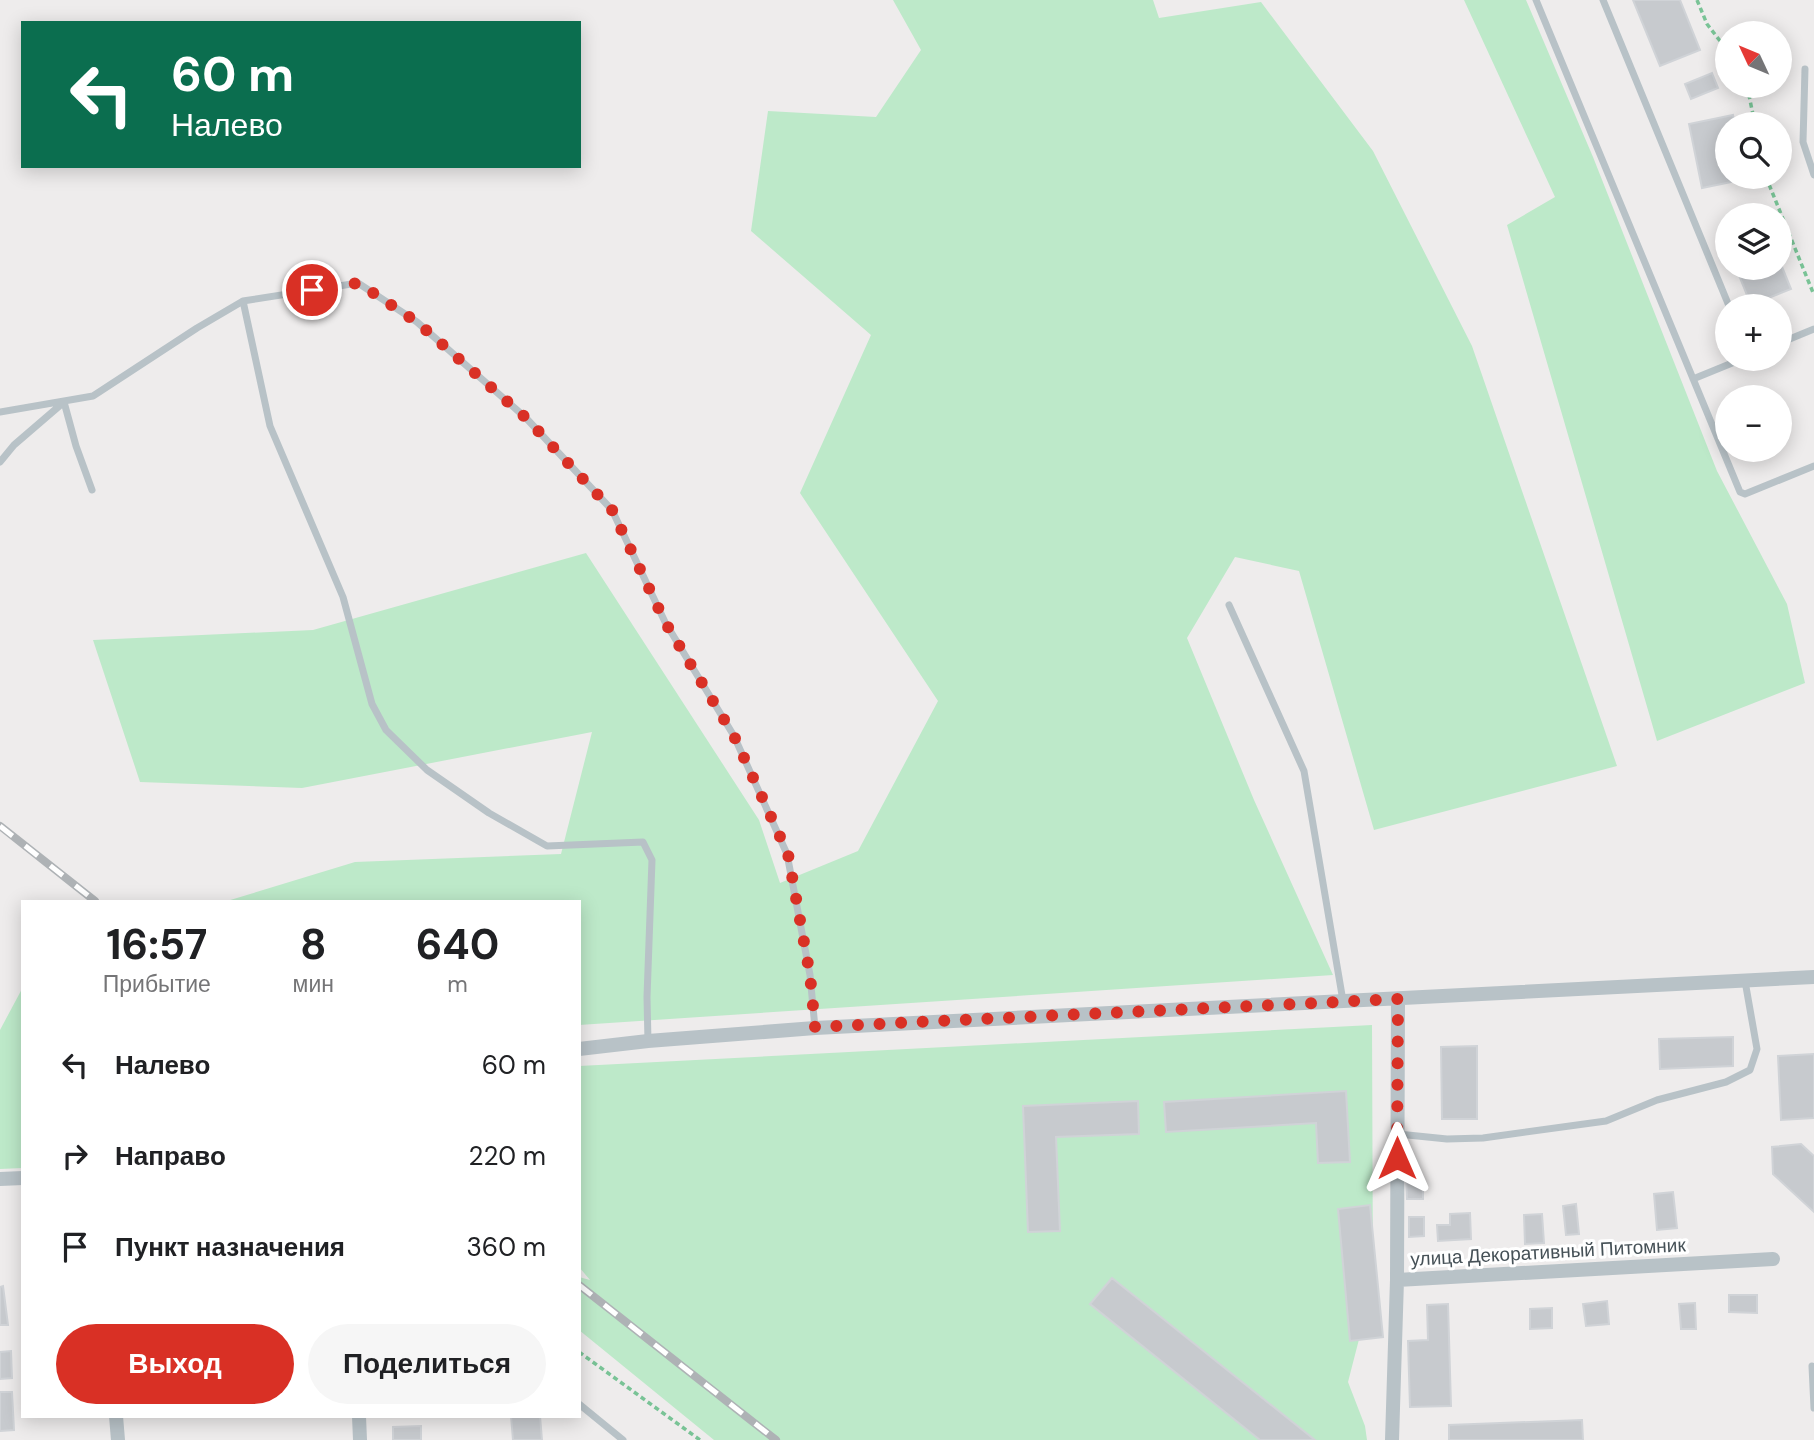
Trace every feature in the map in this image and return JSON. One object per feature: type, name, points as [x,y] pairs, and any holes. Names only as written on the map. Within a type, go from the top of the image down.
[{"type":"street","points":[[581,1049],[815,1027],[1814,977]]},
{"type":"street","name":"улица Декоративный Питомник","points":[[1398,999],[1396,1280],[1773,1259]]},
{"type":"street","points":[[0,1179],[21,1178]]},
{"type":"street","points":[[1392,1440],[1396,1280]]},
{"type":"street","points":[[116,1418],[118,1440]]},
{"type":"street","points":[[359,1418],[360,1440]]},
{"type":"lane","points":[[1536,0],[1742,494],[1814,466]]},
{"type":"lane","points":[[1603,0],[1723,294]]},
{"type":"lane","points":[[1805,69],[1803,142],[1814,175]]},
{"type":"lane","points":[[0,412],[93,396],[243,301],[358,283],[417,322],[526,418],[612,510],[665,622],[734,736],[788,854],[810,975],[815,1027]]},
{"type":"lane","points":[[243,301],[270,426],[343,597],[372,704],[386,730],[427,770],[489,813],[547,846],[643,842],[652,859],[648,1041]]},
{"type":"lane","points":[[1792,338],[1814,329]]},
{"type":"lane","points":[[1693,379],[1715,370]]},
{"type":"lane","points":[[0,462],[14,445],[64,402]]},
{"type":"lane","points":[[64,402],[92,490]]},
{"type":"lane","points":[[1229,605],[1304,771],[1343,1002]]},
{"type":"lane","points":[[1397,1134],[1447,1139],[1483,1138],[1606,1121],[1657,1100],[1726,1082],[1749,1070],[1757,1049],[1745,980]]},
{"type":"lane","points":[[1812,1366],[1814,1408]]},
{"type":"lane","points":[[581,1406],[623,1440]]},
{"type":"path","points":[[1697,0],[1707,24],[1715,34]]},
{"type":"path","points":[[1771,189],[1814,295]]},
{"type":"path","points":[[581,1353],[698,1439]]},
{"type":"green space","points":[[893,0],[1153,0],[1159,18],[1261,2],[1373,151],[1472,346],[1617,766],[1374,830],[1299,571],[1235,557],[1187,638],[1254,800],[1333,975],[581,1025],[581,900],[230,900],[355,862],[561,854],[592,732],[302,788],[140,782],[93,640],[313,630],[586,553],[759,820],[780,883],[858,851],[938,701],[800,493],[871,335],[751,231],[768,111],[876,117],[921,50]]},
{"type":"green space","points":[[1464,0],[1526,0],[1593,157],[1717,471],[1787,604],[1805,683],[1657,741],[1507,225],[1555,197]]},
{"type":"green space","points":[[21,991],[21,1168],[0,1169],[0,1030]]},
{"type":"green space","points":[[1372,1025],[1373,1285],[1348,1382],[1365,1426],[1367,1440],[714,1440],[581,1332],[581,1278],[590,1280],[581,1269],[581,1066]]},
{"type":"building","points":[[1633,0],[1680,0],[1700,50],[1660,66]]},
{"type":"building","points":[[1712,73],[1715,89],[1691,99],[1685,84]]},
{"type":"building","points":[[1715,119],[1715,185],[1702,188],[1689,124]]},
{"type":"building","points":[[1741,280],[1787,280],[1791,289],[1778,294],[1747,294]]},
{"type":"building","points":[[1733,1037],[1733,1066],[1660,1069],[1659,1039]]},
{"type":"building","points":[[1477,1046],[1477,1119],[1442,1119],[1441,1047]]},
{"type":"building","points":[[1814,1054],[1814,1118],[1781,1120],[1778,1056]]},
{"type":"building","points":[[1346,1091],[1350,1162],[1318,1163],[1316,1123],[1166,1132],[1164,1102]]},
{"type":"building","points":[[1138,1101],[1139,1134],[1056,1137],[1060,1231],[1028,1232],[1023,1106]]},
{"type":"building","points":[[1801,1144],[1814,1156],[1814,1212],[1773,1174],[1772,1147]]},
{"type":"building","points":[[1423,1177],[1423,1199],[1407,1199],[1406,1178]]},
{"type":"building","points":[[1673,1192],[1677,1228],[1657,1230],[1654,1194]]},
{"type":"building","points":[[1576,1204],[1579,1234],[1566,1235],[1563,1206]]},
{"type":"building","points":[[1370,1205],[1383,1337],[1350,1341],[1338,1209]]},
{"type":"building","points":[[1470,1213],[1471,1239],[1438,1241],[1437,1225],[1450,1225],[1450,1214]]},
{"type":"building","points":[[1542,1214],[1544,1243],[1525,1244],[1524,1215]]},
{"type":"building","points":[[1409,1217],[1424,1217],[1424,1236],[1409,1237]]},
{"type":"building","points":[[1112,1278],[1315,1440],[1260,1440],[1090,1304]]},
{"type":"building","points":[[3,1286],[8,1325],[0,1325],[0,1287]]},
{"type":"building","points":[[1729,1295],[1757,1295],[1757,1313],[1729,1312]]},
{"type":"building","points":[[1607,1301],[1609,1324],[1586,1326],[1583,1304]]},
{"type":"building","points":[[1695,1303],[1696,1329],[1681,1329],[1679,1304]]},
{"type":"building","points":[[1448,1304],[1451,1406],[1410,1407],[1408,1341],[1428,1340],[1427,1305]]},
{"type":"building","points":[[1552,1308],[1552,1328],[1530,1329],[1530,1309]]},
{"type":"building","points":[[11,1351],[12,1378],[0,1379],[0,1352]]},
{"type":"building","points":[[0,1392],[12,1392],[14,1430],[0,1431]]},
{"type":"building","points":[[511,1418],[540,1418],[542,1440],[513,1440]]},
{"type":"building","points":[[1582,1420],[1583,1440],[1449,1440],[1449,1425]]},
{"type":"building","points":[[421,1426],[421,1440],[393,1440],[393,1427]]},
{"type":"railway","points":[[0,826],[94,900]]},
{"type":"railway","points":[[581,1287],[776,1440]]},
{"type":"route","points":[[312,290],[358,283],[417,322],[526,418],[612,510],[665,622],[734,736],[788,854],[810,975],[815,1027],[1398,999],[1397,1158]]}]
